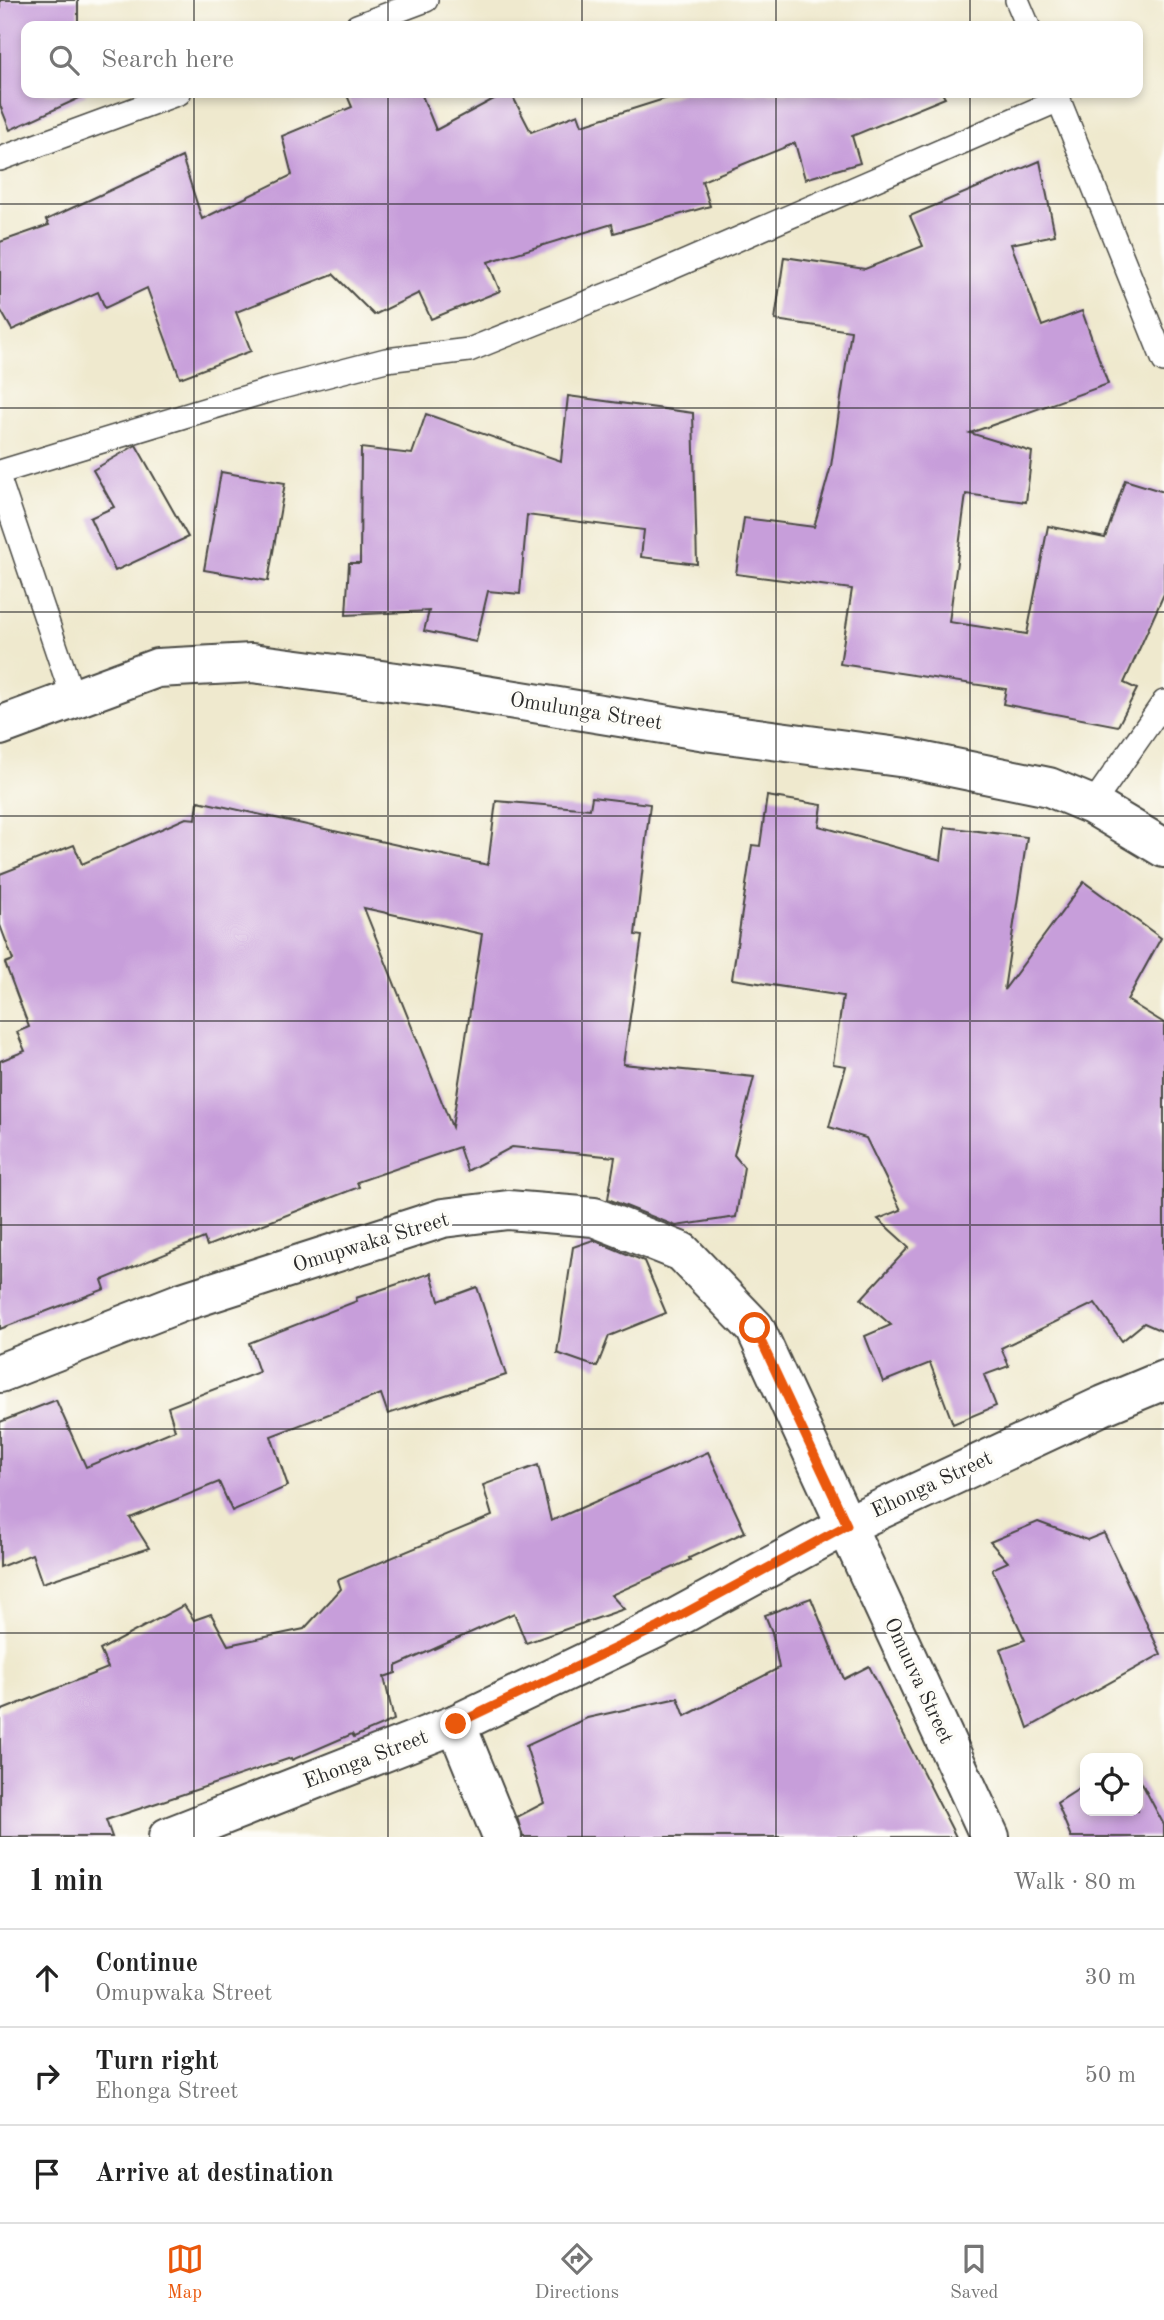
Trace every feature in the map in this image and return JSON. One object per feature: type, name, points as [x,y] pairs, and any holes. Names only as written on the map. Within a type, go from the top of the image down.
[{"type":"street","name":"Omulunga Street","points":[[0,726],[157,668],[252,663],[442,688],[712,732],[906,758],[1049,787],[1092,805],[1164,848]]},
{"type":"street","name":"Omupwaka Street","points":[[0,1373],[182,1302],[443,1218],[508,1210],[594,1217],[682,1252],[755,1328],[847,1525]]},
{"type":"street","name":"Ehonga Street","points":[[168,1837],[456,1724],[659,1627],[847,1525],[1104,1405],[1164,1380]]},
{"type":"street","name":"Omuuva Street","points":[[847,1525],[990,1837]]},
{"type":"street","points":[[456,1724],[502,1837]]},
{"type":"lane","points":[[370,21],[426,0]]},
{"type":"lane","points":[[1017,0],[1026,21]]},
{"type":"lane","points":[[0,159],[165,98]]},
{"type":"lane","points":[[0,472],[270,390],[386,360],[469,350],[641,281],[1055,98]]},
{"type":"lane","points":[[1057,98],[1164,361]]},
{"type":"lane","points":[[0,482],[73,698]]},
{"type":"lane","points":[[1092,805],[1164,702]]},
{"type":"building","points":[[0,0],[78,0],[78,21],[21,21],[21,98],[79,98],[10,130],[0,105]]},
{"type":"building","points":[[348,98],[423,98],[436,130],[496,98],[514,98],[531,132],[578,114],[582,125],[667,98],[945,98],[852,136],[860,163],[805,179],[795,143],[702,181],[710,206],[614,233],[612,224],[488,262],[500,291],[431,319],[419,293],[374,315],[333,274],[236,312],[251,351],[180,378],[147,288],[105,308],[98,292],[12,330],[0,309],[0,242],[49,225],[46,220],[182,157],[202,219],[292,175],[282,136],[352,107]]},
{"type":"building","points":[[1040,161],[1055,235],[1011,244],[1042,326],[1082,311],[1108,384],[970,433],[1032,452],[1026,502],[966,494],[949,622],[1027,634],[1048,526],[1105,538],[1125,480],[1164,492],[1164,594],[1124,683],[1137,689],[1118,726],[1003,704],[1006,689],[840,664],[852,589],[736,574],[744,518],[814,527],[831,466],[851,331],[775,320],[784,257],[865,269],[923,246],[910,216]]},
{"type":"building","points":[[568,396],[693,413],[697,564],[641,557],[644,530],[527,515],[520,594],[488,591],[476,642],[424,631],[429,611],[346,615],[349,563],[360,563],[361,448],[412,454],[426,414],[561,461]]},
{"type":"building","points":[[136,445],[188,537],[115,571],[90,518],[114,507],[93,470]]},
{"type":"building","points":[[221,472],[285,483],[268,581],[204,570]]},
{"type":"building","points":[[767,796],[822,805],[819,826],[941,860],[945,827],[1027,837],[1004,990],[1084,882],[1161,938],[1127,1000],[1164,1023],[1164,1332],[1144,1323],[1122,1341],[1095,1303],[1001,1348],[1009,1366],[984,1375],[996,1406],[953,1424],[930,1363],[883,1382],[865,1336],[891,1325],[861,1299],[909,1247],[878,1219],[901,1210],[866,1138],[829,1127],[846,1066],[833,1064],[843,996],[732,979],[752,845],[760,846]]},
{"type":"building","points":[[592,797],[650,804],[635,935],[642,936],[623,1064],[754,1077],[734,1155],[744,1167],[736,1217],[676,1226],[608,1199],[615,1157],[512,1147],[467,1171],[459,1147],[357,1182],[359,1187],[207,1246],[204,1238],[102,1280],[105,1289],[0,1329],[0,1061],[25,1051],[17,1032],[29,1027],[5,963],[13,960],[0,925],[0,874],[74,845],[82,864],[186,818],[196,819],[198,801],[488,865],[496,801],[590,809]],"holes":[[[364,908],[482,934],[452,1127]]]},
{"type":"building","points":[[593,1240],[644,1261],[666,1313],[609,1336],[597,1367],[557,1353],[573,1247]]},
{"type":"building","points":[[431,1273],[439,1301],[477,1287],[506,1375],[388,1414],[381,1394],[271,1436],[288,1486],[232,1511],[219,1482],[130,1518],[149,1548],[42,1583],[32,1554],[0,1567],[0,1422],[56,1400],[86,1467],[175,1430],[168,1407],[259,1372],[249,1343],[357,1301],[356,1298]]},
{"type":"building","points":[[708,1452],[745,1532],[611,1595],[624,1609],[526,1643],[514,1613],[396,1666],[396,1673],[384,1677],[394,1720],[354,1737],[352,1734],[292,1760],[291,1758],[106,1820],[112,1837],[0,1837],[0,1711],[108,1668],[100,1650],[184,1605],[194,1620],[211,1614],[228,1645],[304,1629],[341,1589],[338,1580],[492,1516],[483,1485],[538,1465],[551,1521]]},
{"type":"building","points":[[1038,1522],[1087,1540],[1104,1533],[1161,1654],[1028,1728],[1000,1649],[1025,1640],[992,1569],[1008,1562],[990,1542]]},
{"type":"building","points":[[811,1598],[844,1679],[869,1666],[956,1837],[523,1837],[517,1817],[544,1803],[526,1746],[587,1718],[678,1698],[685,1716],[779,1668],[772,1632],[765,1615]]},
{"type":"building","points":[[1143,1785],[1164,1825],[1164,1837],[1071,1837],[1057,1803],[1080,1788],[1080,1816],[1143,1816]]},
{"type":"route","points":[[456,1724],[659,1627],[847,1525],[755,1328]]}]
